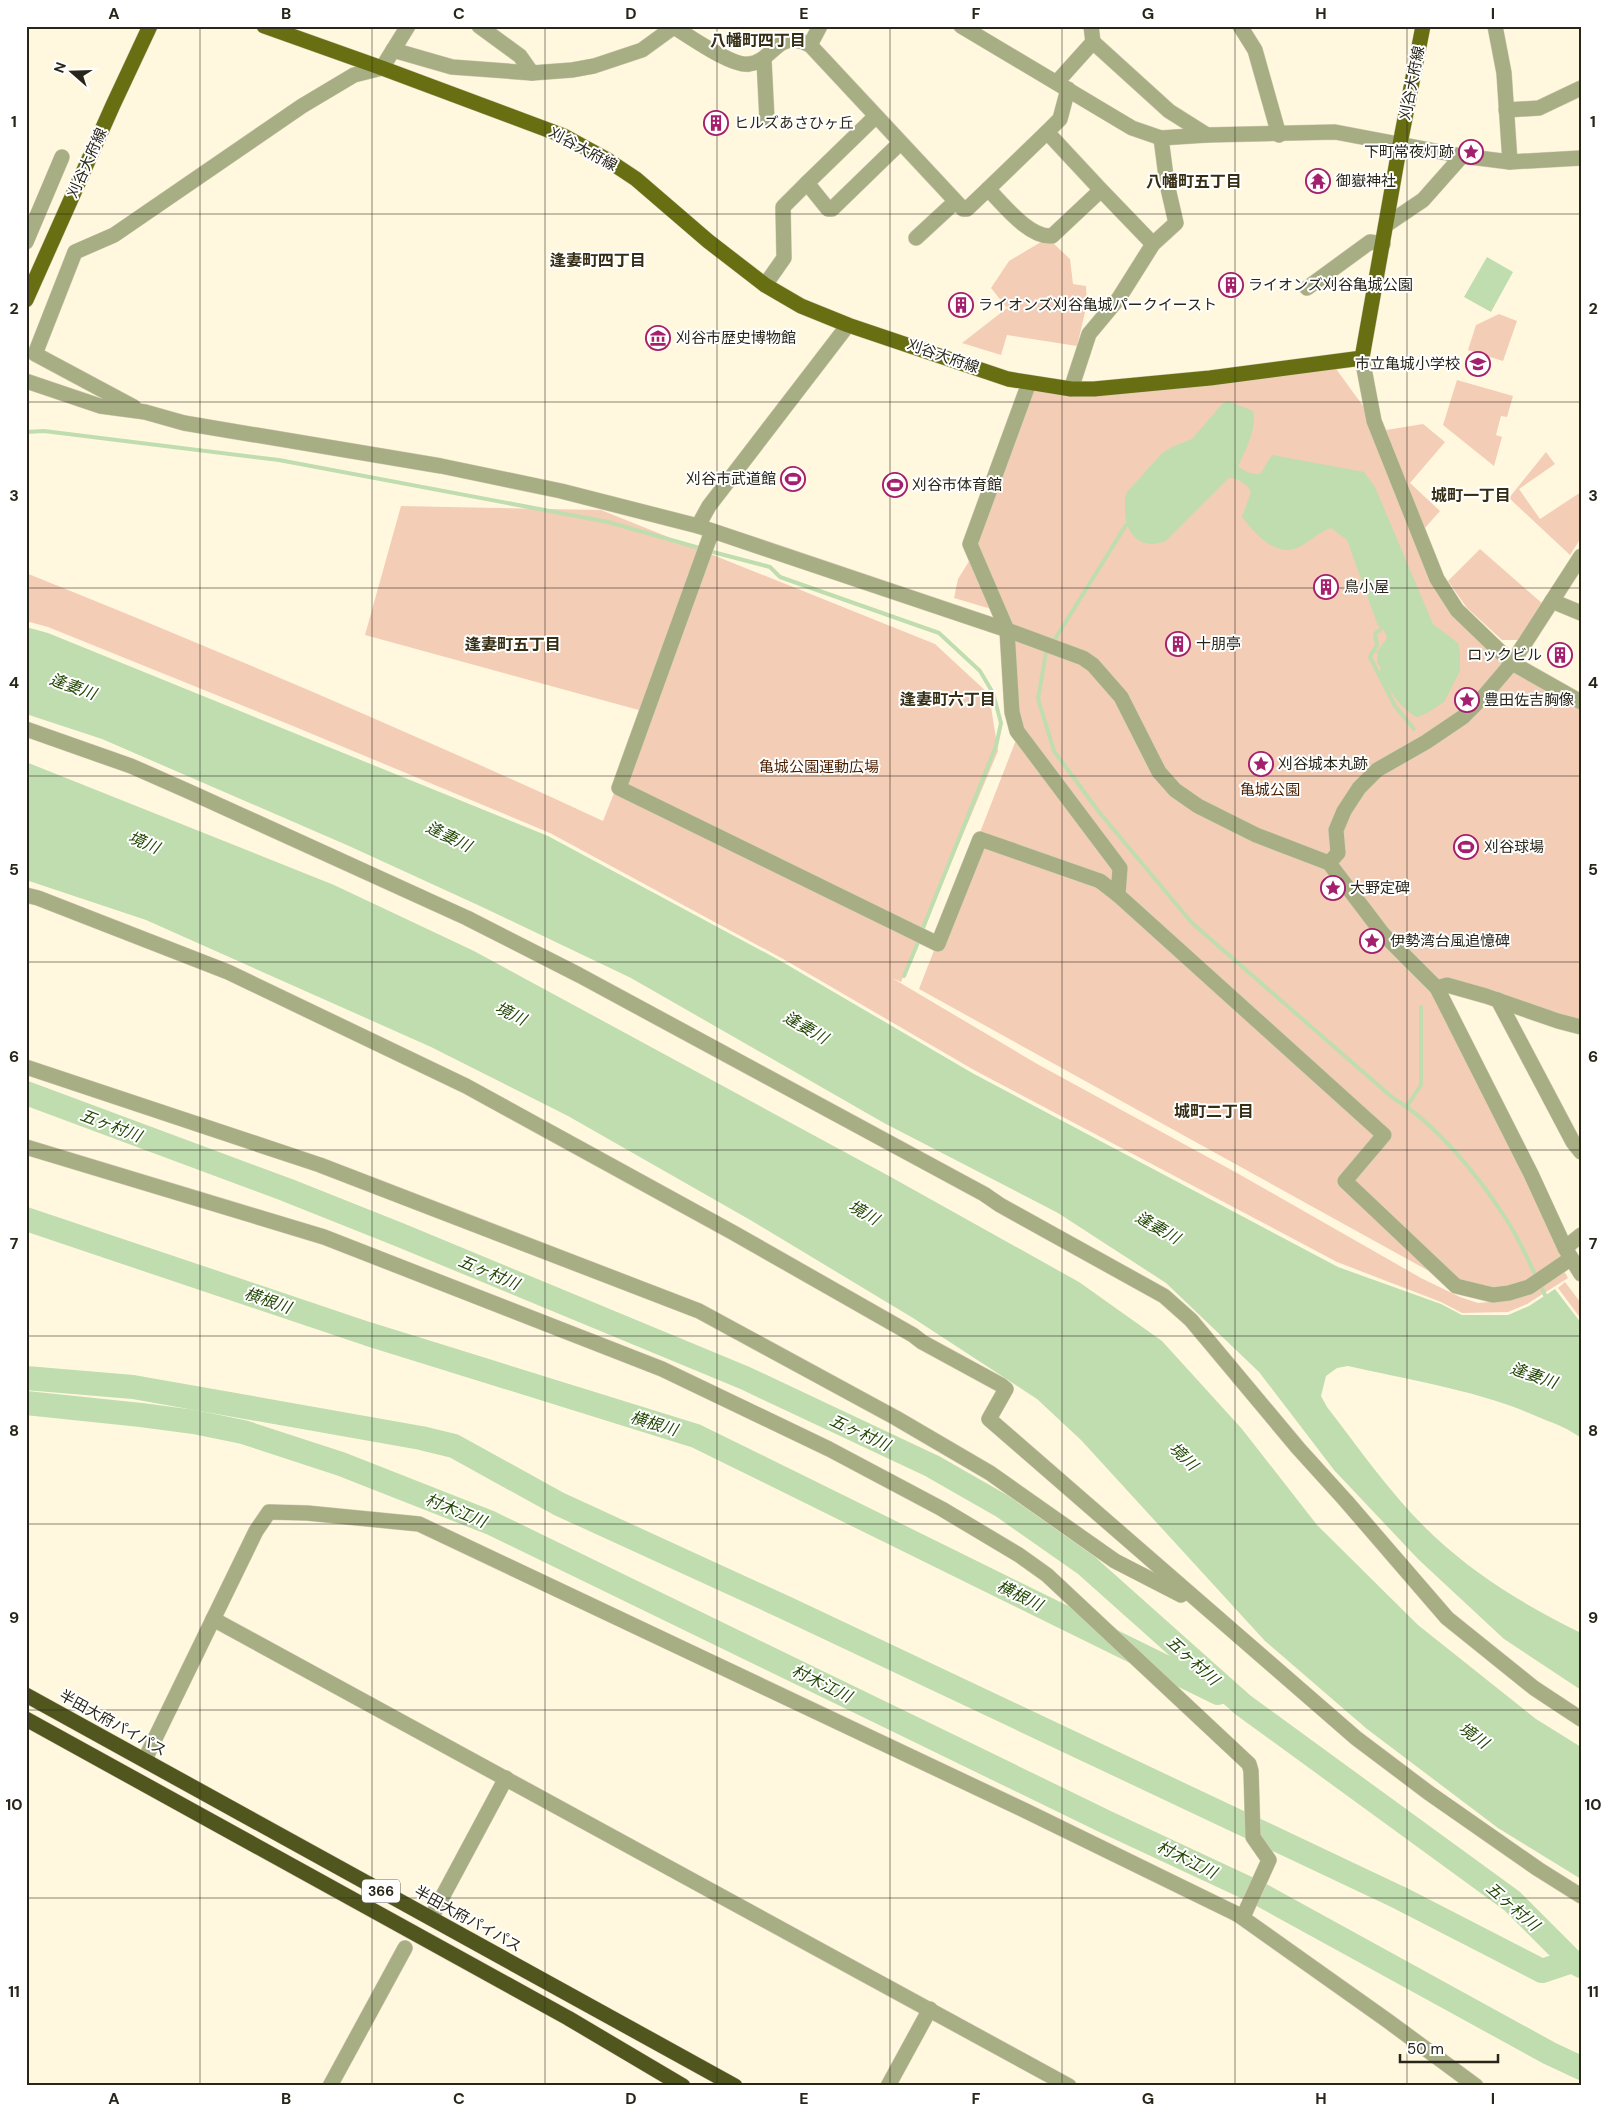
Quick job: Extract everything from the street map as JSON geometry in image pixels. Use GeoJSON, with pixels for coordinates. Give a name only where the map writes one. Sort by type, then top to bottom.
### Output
{"type":"FeatureCollection","features":[{"type":"Feature","properties":{"kind":"highway","name":"半田大府パイパス"},"geometry":{"type":"LineString","coordinates":[[26,1695],[735,2086]]}},
{"type":"Feature","properties":{"kind":"highway","name":"366"},"geometry":{"type":"LineString","coordinates":[[26,1719],[559,2014],[683,2086]]}},
{"type":"Feature","properties":{"kind":"main road","name":"刈谷大府線"},"geometry":{"type":"LineString","coordinates":[[26,300],[112,104],[150,26]]}},
{"type":"Feature","properties":{"kind":"main road","name":"刈谷大府線"},"geometry":{"type":"LineString","coordinates":[[264,26],[564,136],[606,159],[636,179],[708,241],[765,285],[801,306],[848,325],[1008,379],[1071,389],[1156,384],[1362,358],[1423,26]]}},
{"type":"Feature","properties":{"kind":"street"},"geometry":{"type":"LineString","coordinates":[[145,412],[35,354],[75,252],[114,235],[302,106],[354,75],[382,68],[408,26]]}},
{"type":"Feature","properties":{"kind":"street"},"geometry":{"type":"LineString","coordinates":[[479,26],[520,56],[532,73]]}},
{"type":"Feature","properties":{"kind":"street"},"geometry":{"type":"LineString","coordinates":[[810,45],[820,26]]}},
{"type":"Feature","properties":{"kind":"street"},"geometry":{"type":"LineString","coordinates":[[961,26],[1132,128],[1161,138],[1335,132],[1462,156],[1510,162],[1581,158]]}},
{"type":"Feature","properties":{"kind":"street"},"geometry":{"type":"LineString","coordinates":[[393,50],[452,67],[532,73],[572,70],[626,56],[642,50],[674,27],[721,56],[748,65],[764,60],[778,45],[794,40],[810,45],[955,202],[963,209],[967,209],[1060,119],[1062,85],[1093,42],[1092,26]]}},
{"type":"Feature","properties":{"kind":"street"},"geometry":{"type":"LineString","coordinates":[[1240,26],[1255,50],[1279,135]]}},
{"type":"Feature","properties":{"kind":"street"},"geometry":{"type":"LineString","coordinates":[[1495,26],[1504,73],[1510,162]]}},
{"type":"Feature","properties":{"kind":"street"},"geometry":{"type":"LineString","coordinates":[[1093,42],[1169,111],[1207,135]]}},
{"type":"Feature","properties":{"kind":"street"},"geometry":{"type":"LineString","coordinates":[[764,60],[767,120]]}},
{"type":"Feature","properties":{"kind":"street"},"geometry":{"type":"LineString","coordinates":[[1506,110],[1538,108],[1581,88]]}},
{"type":"Feature","properties":{"kind":"street"},"geometry":{"type":"LineString","coordinates":[[765,285],[784,258],[783,208],[876,116]]}},
{"type":"Feature","properties":{"kind":"street"},"geometry":{"type":"LineString","coordinates":[[1047,132],[1153,244]]}},
{"type":"Feature","properties":{"kind":"street"},"geometry":{"type":"LineString","coordinates":[[1071,389],[1089,334],[1119,298],[1153,244],[1176,223],[1167,184],[1161,138]]}},
{"type":"Feature","properties":{"kind":"street"},"geometry":{"type":"LineString","coordinates":[[806,184],[828,209],[832,208],[900,143]]}},
{"type":"Feature","properties":{"kind":"street"},"geometry":{"type":"LineString","coordinates":[[1386,225],[1423,200],[1462,156]]}},
{"type":"Feature","properties":{"kind":"street"},"geometry":{"type":"LineString","coordinates":[[26,242],[62,157]]}},
{"type":"Feature","properties":{"kind":"street"},"geometry":{"type":"LineString","coordinates":[[988,189],[1020,222],[1044,237],[1052,236],[1101,190]]}},
{"type":"Feature","properties":{"kind":"street"},"geometry":{"type":"LineString","coordinates":[[916,238],[955,202]]}},
{"type":"Feature","properties":{"kind":"street"},"geometry":{"type":"LineString","coordinates":[[1308,288],[1370,242],[1383,244]]}},
{"type":"Feature","properties":{"kind":"street"},"geometry":{"type":"LineString","coordinates":[[848,325],[709,506],[705,528],[619,788],[938,944],[980,839],[1100,881],[1118,895],[1384,1136],[1345,1181],[1456,1286],[1493,1295],[1509,1293],[1529,1287],[1568,1253],[1581,1235]]}},
{"type":"Feature","properties":{"kind":"street"},"geometry":{"type":"LineString","coordinates":[[1362,358],[1374,420],[1437,579],[1457,610],[1512,662],[1581,702]]}},
{"type":"Feature","properties":{"kind":"street"},"geometry":{"type":"LineString","coordinates":[[26,381],[100,406],[145,412],[184,423],[441,466],[561,491],[705,528],[1070,652],[1093,665],[1121,697],[1160,772],[1175,790],[1198,806],[1256,835],[1329,863],[1383,934],[1437,988],[1531,1174],[1568,1253],[1581,1274]]}},
{"type":"Feature","properties":{"kind":"street"},"geometry":{"type":"LineString","coordinates":[[1029,383],[970,544],[1007,630],[1012,712],[1017,731],[1120,868],[1118,895]]}},
{"type":"Feature","properties":{"kind":"street"},"geometry":{"type":"LineString","coordinates":[[1329,863],[1338,852],[1336,830],[1344,811],[1359,788],[1377,770],[1463,718],[1484,697],[1512,662],[1581,556]]}},
{"type":"Feature","properties":{"kind":"street"},"geometry":{"type":"LineString","coordinates":[[1552,601],[1581,613]]}},
{"type":"Feature","properties":{"kind":"street"},"geometry":{"type":"LineString","coordinates":[[26,729],[131,766],[467,918],[579,975],[984,1194],[1000,1206],[1164,1296],[1191,1320],[1298,1448],[1447,1618],[1534,1688],[1581,1719]]}},
{"type":"Feature","properties":{"kind":"street"},"geometry":{"type":"LineString","coordinates":[[26,895],[228,972],[466,1086],[732,1232],[913,1335],[922,1342],[1001,1385],[1006,1389],[990,1418],[1203,1606],[1356,1738],[1429,1793],[1581,1896]]}},
{"type":"Feature","properties":{"kind":"street"},"geometry":{"type":"LineString","coordinates":[[1437,988],[1448,985],[1498,1000],[1558,1022],[1581,1027]]}},
{"type":"Feature","properties":{"kind":"street"},"geometry":{"type":"LineString","coordinates":[[1498,1000],[1573,1142],[1581,1152]]}},
{"type":"Feature","properties":{"kind":"street"},"geometry":{"type":"LineString","coordinates":[[26,1067],[320,1165],[699,1310],[896,1418],[990,1474],[1115,1560],[1203,1606]]}},
{"type":"Feature","properties":{"kind":"street"},"geometry":{"type":"LineString","coordinates":[[26,1147],[324,1237],[662,1369],[829,1449],[942,1509],[1019,1555],[1047,1575],[1249,1764],[1252,1772],[1253,1837],[1269,1860],[1243,1917],[1026,1811],[419,1524],[307,1513],[268,1512],[256,1531],[147,1755],[148,1762]]}},
{"type":"Feature","properties":{"kind":"street"},"geometry":{"type":"LineString","coordinates":[[213,1618],[1069,2086]]}},
{"type":"Feature","properties":{"kind":"street"},"geometry":{"type":"LineString","coordinates":[[431,1918],[506,1778]]}},
{"type":"Feature","properties":{"kind":"street"},"geometry":{"type":"LineString","coordinates":[[1237,1914],[1476,2086]]}},
{"type":"Feature","properties":{"kind":"street"},"geometry":{"type":"LineString","coordinates":[[330,2086],[405,1948]]}},
{"type":"Feature","properties":{"kind":"street"},"geometry":{"type":"LineString","coordinates":[[888,2086],[930,2010]]}},
{"type":"Feature","properties":{"kind":"green space"},"geometry":{"type":"Polygon","coordinates":[[[1041,242],[1053,243],[1070,259],[1073,284],[1086,286],[1087,304],[1077,346],[1007,335],[1001,355],[962,343],[1007,308],[991,288],[1009,261],[1041,242]]]}},
{"type":"Feature","properties":{"kind":"green space"},"geometry":{"type":"Polygon","coordinates":[[[1499,314],[1517,321],[1503,361],[1468,350],[1476,325],[1499,314]]]}},
{"type":"Feature","properties":{"kind":"green space","name":"亀城公園"},"geometry":{"type":"Polygon","coordinates":[[[1331,362],[1374,421],[1437,579],[1512,663],[1581,702],[1581,1027],[1438,989],[1570,1259],[1519,1290],[1456,1286],[919,989],[1016,740],[998,611],[954,598],[958,579],[971,558],[970,544],[1029,383],[1071,389],[1331,362]]]}},
{"type":"Feature","properties":{"kind":"green space"},"geometry":{"type":"Polygon","coordinates":[[[1457,380],[1513,396],[1507,417],[1501,416],[1496,435],[1502,437],[1494,466],[1443,425],[1457,380]]]}},
{"type":"Feature","properties":{"kind":"green space"},"geometry":{"type":"Polygon","coordinates":[[[1423,424],[1445,442],[1410,483],[1440,511],[1424,529],[1386,430],[1423,424]]]}},
{"type":"Feature","properties":{"kind":"green space"},"geometry":{"type":"Polygon","coordinates":[[[1546,452],[1555,464],[1519,489],[1540,519],[1581,492],[1581,538],[1570,555],[1509,498],[1546,452]]]}},
{"type":"Feature","properties":{"kind":"green space","name":"亀城公園運動広場"},"geometry":{"type":"Polygon","coordinates":[[[401,506],[601,510],[935,644],[989,694],[998,751],[901,982],[892,978],[1039,1065],[1237,1173],[1421,1278],[1460,1297],[1478,1303],[1502,1301],[1563,1269],[1568,1278],[1527,1304],[1508,1312],[1462,1313],[1441,1302],[1337,1262],[974,1070],[785,960],[550,833],[293,726],[48,627],[26,621],[26,573],[316,693],[603,821],[646,712],[365,635],[401,506]]]}},
{"type":"Feature","properties":{"kind":"green space"},"geometry":{"type":"Polygon","coordinates":[[[1480,549],[1543,604],[1522,640],[1502,640],[1467,608],[1448,581],[1480,549]]]}},
{"type":"Feature","properties":{"kind":"green space"},"geometry":{"type":"Polygon","coordinates":[[[1565,1282],[1581,1303],[1581,1319],[1558,1288],[1565,1282]]]}},
{"type":"Feature","properties":{"kind":"water"},"geometry":{"type":"Polygon","coordinates":[[[1487,257],[1513,272],[1491,312],[1464,297],[1487,257]]]}},
{"type":"Feature","properties":{"kind":"water"},"geometry":{"type":"Polygon","coordinates":[[[1228,401],[1253,411],[1252,432],[1238,466],[1243,470],[1260,474],[1272,455],[1364,472],[1375,487],[1433,624],[1458,643],[1460,671],[1444,702],[1417,717],[1405,709],[1391,691],[1379,672],[1381,668],[1377,662],[1378,654],[1376,653],[1387,638],[1383,627],[1378,626],[1347,540],[1331,528],[1293,549],[1286,550],[1271,545],[1258,535],[1242,517],[1251,492],[1250,489],[1239,480],[1229,478],[1166,541],[1149,544],[1142,542],[1131,533],[1125,510],[1125,498],[1128,491],[1162,453],[1192,439],[1222,404],[1228,401]]]}},
{"type":"Feature","properties":{"kind":"water","name":"逢妻川"},"geometry":{"type":"Polygon","coordinates":[[[26,627],[48,633],[548,836],[779,960],[974,1074],[1338,1267],[1441,1304],[1462,1315],[1508,1315],[1529,1306],[1555,1289],[1581,1323],[1581,1438],[1558,1425],[1496,1401],[1348,1366],[1337,1368],[1326,1376],[1321,1396],[1327,1407],[1378,1474],[1420,1522],[1451,1552],[1504,1590],[1542,1613],[1581,1633],[1581,1690],[1504,1639],[1418,1559],[1334,1470],[1259,1372],[1166,1283],[1058,1213],[884,1123],[631,978],[349,846],[102,739],[26,714],[26,627]]]}},
{"type":"Feature","properties":{"kind":"water","name":"境川"},"geometry":{"type":"Polygon","coordinates":[[[26,762],[334,885],[474,951],[889,1176],[1079,1282],[1162,1341],[1242,1429],[1317,1525],[1418,1625],[1536,1719],[1581,1747],[1581,1879],[1498,1828],[1367,1729],[1265,1641],[1081,1440],[1037,1399],[913,1318],[752,1221],[568,1116],[431,1047],[146,920],[26,880],[26,762]]]}},
{"type":"Feature","properties":{"kind":"waterway"},"geometry":{"type":"LineString","coordinates":[[26,432],[44,431],[279,460],[608,522],[703,549]]}},
{"type":"Feature","properties":{"kind":"waterway"},"geometry":{"type":"LineString","coordinates":[[1052,644],[1126,525]]}},
{"type":"Feature","properties":{"kind":"waterway"},"geometry":{"type":"LineString","coordinates":[[709,551],[770,567],[780,577],[939,633],[980,671],[993,693],[1001,723],[996,746],[921,933]]}},
{"type":"Feature","properties":{"kind":"waterway"},"geometry":{"type":"LineString","coordinates":[[1383,627],[1375,634],[1377,645],[1370,657],[1395,706],[1414,729]]}},
{"type":"Feature","properties":{"kind":"waterway"},"geometry":{"type":"LineString","coordinates":[[1046,653],[1038,699],[1054,751],[1099,812],[1192,923],[1393,1098],[1426,1122],[1442,1137],[1497,1205],[1516,1235],[1536,1276]]}},
{"type":"Feature","properties":{"kind":"waterway"},"geometry":{"type":"LineString","coordinates":[[904,976],[919,940]]}},
{"type":"Feature","properties":{"kind":"waterway"},"geometry":{"type":"LineString","coordinates":[[1407,1106],[1421,1085],[1421,1007]]}},
{"type":"Feature","properties":{"kind":"waterway","name":"五ヶ村川"},"geometry":{"type":"LineString","coordinates":[[26,1093],[287,1190],[400,1235],[745,1378],[932,1466],[1002,1506],[1086,1565],[1243,1705],[1512,1901],[1572,1961],[1581,1966]]}},
{"type":"Feature","properties":{"kind":"waterway","name":"横根川"},"geometry":{"type":"LineString","coordinates":[[26,1219],[368,1334],[696,1436],[1218,1693]]}},
{"type":"Feature","properties":{"kind":"waterway"},"geometry":{"type":"LineString","coordinates":[[1539,1283],[1547,1299]]}},
{"type":"Feature","properties":{"kind":"waterway"},"geometry":{"type":"LineString","coordinates":[[26,1378],[133,1387],[421,1438],[454,1446],[559,1504],[786,1608],[1400,1898],[1542,1971],[1572,1961]]}},
{"type":"Feature","properties":{"kind":"waterway","name":"村木江川"},"geometry":{"type":"LineString","coordinates":[[26,1403],[194,1422],[243,1432],[341,1464],[491,1523],[1106,1822],[1256,1892],[1549,2053],[1581,2068]]}},
{"type":"Feature","properties":{"kind":"place","name":"ヒルズあさひヶ丘"},"geometry":{"type":"Point","coordinates":[716,123]}},
{"type":"Feature","properties":{"kind":"place","name":"下町常夜灯跡"},"geometry":{"type":"Point","coordinates":[1471,152]}},
{"type":"Feature","properties":{"kind":"place","name":"御嶽神社"},"geometry":{"type":"Point","coordinates":[1318,181]}},
{"type":"Feature","properties":{"kind":"place","name":"ライオンズ刈谷亀城公園"},"geometry":{"type":"Point","coordinates":[1231,285]}},
{"type":"Feature","properties":{"kind":"place","name":"ライオンズ刈谷亀城パークイースト"},"geometry":{"type":"Point","coordinates":[961,305]}},
{"type":"Feature","properties":{"kind":"place","name":"刈谷市歴史博物館"},"geometry":{"type":"Point","coordinates":[658,338]}},
{"type":"Feature","properties":{"kind":"place","name":"市立亀城小学校"},"geometry":{"type":"Point","coordinates":[1478,364]}},
{"type":"Feature","properties":{"kind":"place","name":"刈谷市武道館"},"geometry":{"type":"Point","coordinates":[793,479]}},
{"type":"Feature","properties":{"kind":"place","name":"刈谷市体育館"},"geometry":{"type":"Point","coordinates":[895,485]}},
{"type":"Feature","properties":{"kind":"place","name":"鳥小屋"},"geometry":{"type":"Point","coordinates":[1326,587]}},
{"type":"Feature","properties":{"kind":"place","name":"十朋亭"},"geometry":{"type":"Point","coordinates":[1178,644]}},
{"type":"Feature","properties":{"kind":"place","name":"ロックビル"},"geometry":{"type":"Point","coordinates":[1560,655]}},
{"type":"Feature","properties":{"kind":"place","name":"豊田佐吉胸像"},"geometry":{"type":"Point","coordinates":[1467,700]}},
{"type":"Feature","properties":{"kind":"place","name":"刈谷城本丸跡"},"geometry":{"type":"Point","coordinates":[1261,764]}},
{"type":"Feature","properties":{"kind":"place","name":"刈谷球場"},"geometry":{"type":"Point","coordinates":[1466,847]}},
{"type":"Feature","properties":{"kind":"place","name":"大野定碑"},"geometry":{"type":"Point","coordinates":[1333,888]}},
{"type":"Feature","properties":{"kind":"place","name":"伊勢湾台風追憶碑"},"geometry":{"type":"Point","coordinates":[1372,941]}},
{"type":"Feature","properties":{"kind":"district","name":"八幡町四丁目"},"geometry":{"type":"Point","coordinates":[758,40]}},
{"type":"Feature","properties":{"kind":"district","name":"八幡町五丁目"},"geometry":{"type":"Point","coordinates":[1194,181]}},
{"type":"Feature","properties":{"kind":"district","name":"逢妻町四丁目"},"geometry":{"type":"Point","coordinates":[598,260]}},
{"type":"Feature","properties":{"kind":"district","name":"城町一丁目"},"geometry":{"type":"Point","coordinates":[1471,495]}},
{"type":"Feature","properties":{"kind":"district","name":"逢妻町五丁目"},"geometry":{"type":"Point","coordinates":[513,644]}},
{"type":"Feature","properties":{"kind":"district","name":"逢妻町六丁目"},"geometry":{"type":"Point","coordinates":[948,699]}},
{"type":"Feature","properties":{"kind":"district","name":"城町二丁目"},"geometry":{"type":"Point","coordinates":[1214,1111]}}]}
